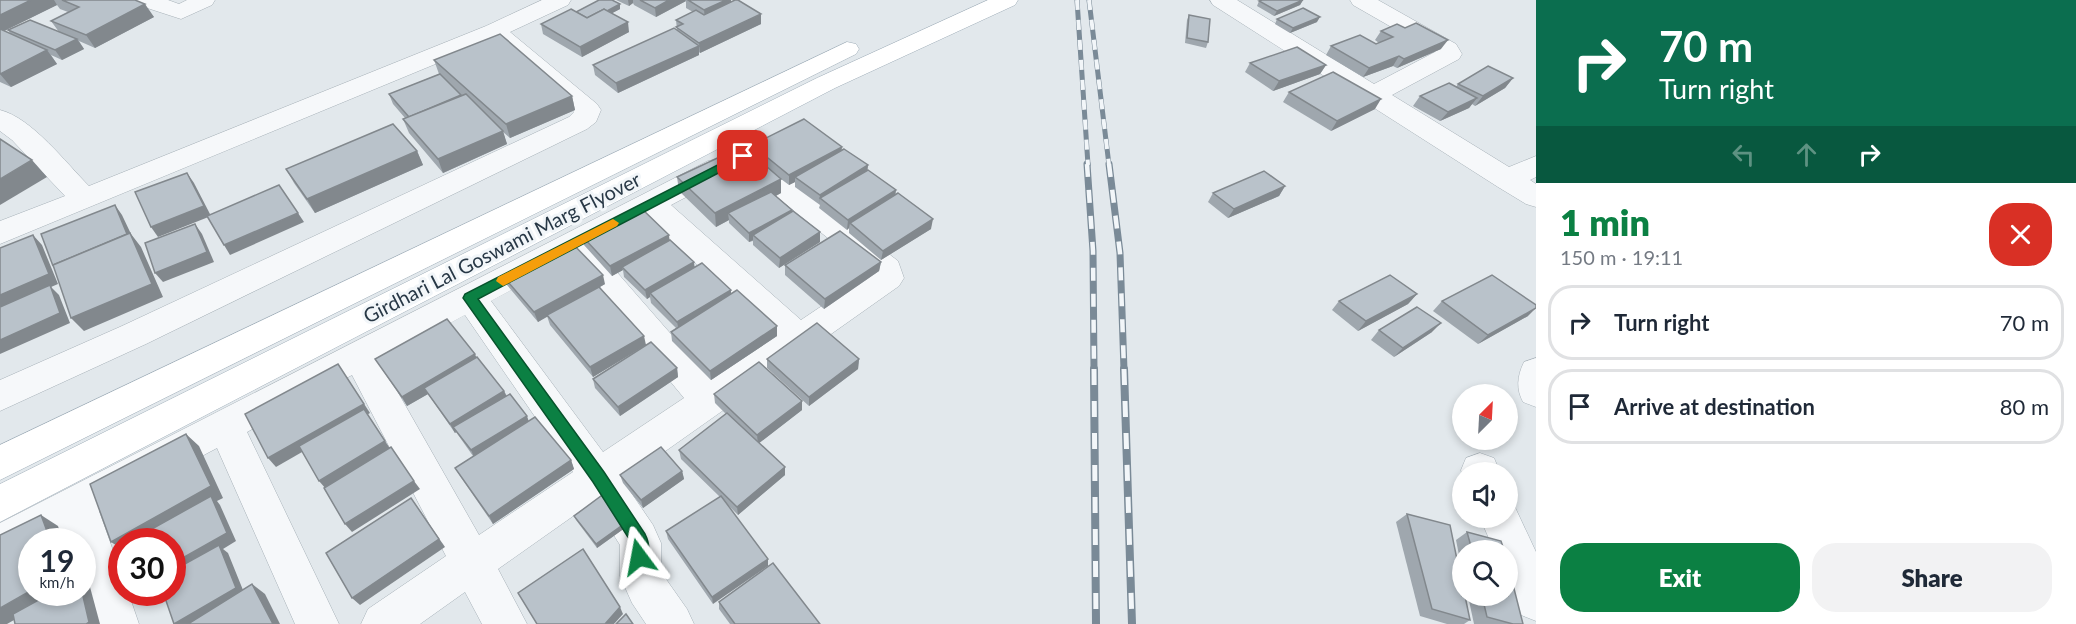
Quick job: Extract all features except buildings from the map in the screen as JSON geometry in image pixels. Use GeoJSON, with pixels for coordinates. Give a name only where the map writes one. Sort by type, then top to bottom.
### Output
{"type":"FeatureCollection","features":[{"type":"Feature","properties":{"kind":"main road","name":"Girdhari Lal Goswami Marg Flyover"},"geometry":{"type":"LineString","coordinates":[[0,504],[959,0]]}},
{"type":"Feature","properties":{"kind":"main road","name":"Girdhari Lal Goswami Marg Flyover"},"geometry":{"type":"LineString","coordinates":[[0,463],[812,77],[1007,0]]}},
{"type":"Feature","properties":{"kind":"street"},"geometry":{"type":"LineString","coordinates":[[146,0],[181,12],[204,0]]}},
{"type":"Feature","properties":{"kind":"street"},"geometry":{"type":"LineString","coordinates":[[0,233],[494,31],[560,0]]}},
{"type":"Feature","properties":{"kind":"street"},"geometry":{"type":"LineString","coordinates":[[1221,0],[1536,197]]}},
{"type":"Feature","properties":{"kind":"street"},"geometry":{"type":"LineString","coordinates":[[1361,0],[1450,51],[1450,54],[1373,95]]}},
{"type":"Feature","properties":{"kind":"street"},"geometry":{"type":"LineString","coordinates":[[0,396],[135,335],[567,129],[586,116],[588,110],[494,31]]}},
{"type":"Feature","properties":{"kind":"street"},"geometry":{"type":"LineString","coordinates":[[0,118],[22,134],[85,199]]}},
{"type":"Feature","properties":{"kind":"street"},"geometry":{"type":"LineString","coordinates":[[0,544],[805,124]]}},
{"type":"Feature","properties":{"kind":"street"},"geometry":{"type":"LineString","coordinates":[[383,624],[884,282],[889,273],[887,268],[743,156]]}},
{"type":"Feature","properties":{"kind":"street"},"geometry":{"type":"LineString","coordinates":[[1508,180],[1536,165]]}},
{"type":"Feature","properties":{"kind":"street"},"geometry":{"type":"LineString","coordinates":[[651,204],[799,339]]}},
{"type":"Feature","properties":{"kind":"street"},"geometry":{"type":"LineString","coordinates":[[573,244],[708,402]]}},
{"type":"Feature","properties":{"kind":"street"},"geometry":{"type":"LineString","coordinates":[[470,298],[599,477],[642,544],[639,557],[641,576],[672,624]]}},
{"type":"Feature","properties":{"kind":"street"},"geometry":{"type":"LineString","coordinates":[[359,355],[505,624]]}},
{"type":"Feature","properties":{"kind":"street"},"geometry":{"type":"LineString","coordinates":[[1536,372],[1536,392]]}},
{"type":"Feature","properties":{"kind":"street"},"geometry":{"type":"LineString","coordinates":[[225,425],[317,624]]}},
{"type":"Feature","properties":{"kind":"street"},"geometry":{"type":"LineString","coordinates":[[76,503],[117,624]]}},
{"type":"Feature","properties":{"kind":"street"},"geometry":{"type":"LineString","coordinates":[[1504,528],[1536,600]]}},
{"type":"Feature","properties":{"kind":"railway"},"geometry":{"type":"LineString","coordinates":[[1077,0],[1088,165]]}},
{"type":"Feature","properties":{"kind":"railway"},"geometry":{"type":"LineString","coordinates":[[1089,0],[1109,165]]}},
{"type":"Feature","properties":{"kind":"railway"},"geometry":{"type":"LineString","coordinates":[[1087,164],[1093,251],[1094,370]]}},
{"type":"Feature","properties":{"kind":"railway"},"geometry":{"type":"LineString","coordinates":[[1109,164],[1120,253],[1124,370]]}},
{"type":"Feature","properties":{"kind":"railway"},"geometry":{"type":"LineString","coordinates":[[1094,369],[1096,624]]}},
{"type":"Feature","properties":{"kind":"railway"},"geometry":{"type":"LineString","coordinates":[[1124,369],[1132,624]]}},
{"type":"Feature","properties":{"kind":"slow traffic"},"geometry":{"type":"LineString","coordinates":[[503,281],[613,223]]}},
{"type":"Feature","properties":{"kind":"route"},"geometry":{"type":"LineString","coordinates":[[639,557],[642,544],[599,477],[470,298],[743,156]]}}]}
